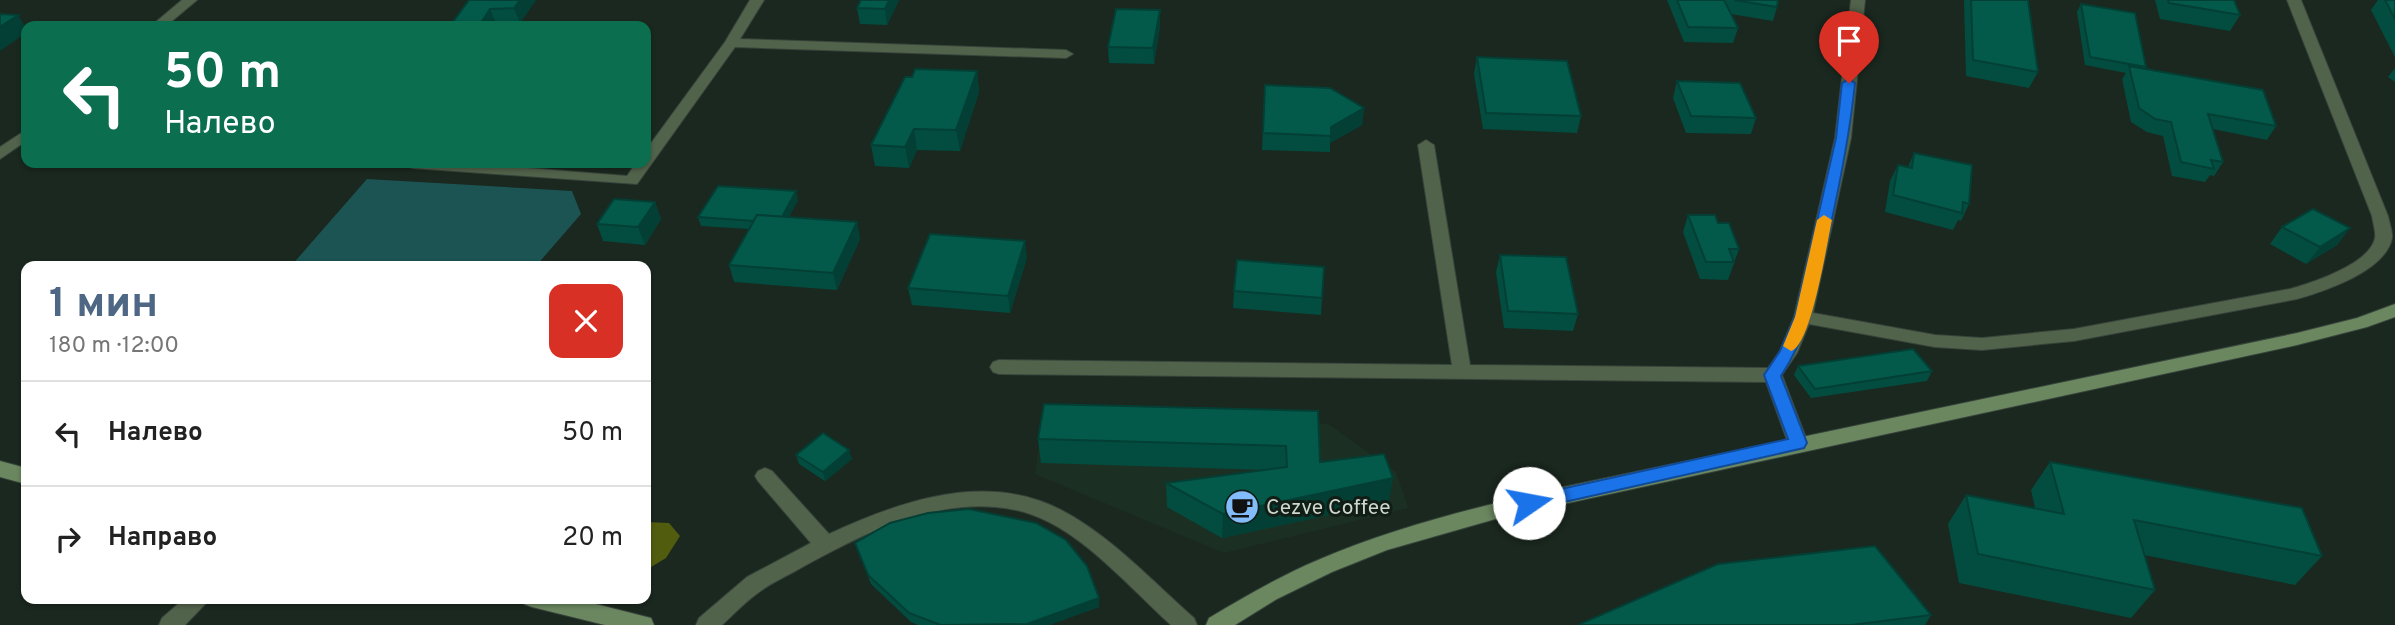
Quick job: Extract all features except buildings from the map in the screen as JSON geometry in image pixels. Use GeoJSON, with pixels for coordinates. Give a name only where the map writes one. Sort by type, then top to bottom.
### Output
{"type":"FeatureCollection","features":[{"type":"Feature","properties":{"kind":"street"},"geometry":{"type":"LineString","coordinates":[[1217,625],[1276,587],[1361,550],[1475,515],[1798,443],[2297,339],[2361,323],[2395,310]]}},
{"type":"Feature","properties":{"kind":"street"},"geometry":{"type":"LineString","coordinates":[[0,469],[21,475]]}},
{"type":"Feature","properties":{"kind":"street"},"geometry":{"type":"LineString","coordinates":[[557,604],[643,625]]}},
{"type":"Feature","properties":{"kind":"lane"},"geometry":{"type":"LineString","coordinates":[[164,21],[190,0]]}},
{"type":"Feature","properties":{"kind":"lane"},"geometry":{"type":"LineString","coordinates":[[651,153],[731,43],[757,0]]}},
{"type":"Feature","properties":{"kind":"lane"},"geometry":{"type":"LineString","coordinates":[[1773,375],[1788,353],[1803,317],[1843,138],[1857,0]]}},
{"type":"Feature","properties":{"kind":"lane"},"geometry":{"type":"LineString","coordinates":[[1803,317],[1935,341],[1982,344],[2074,335],[2291,295],[2322,286],[2350,272],[2377,253],[2384,237],[2380,216],[2294,0]]}},
{"type":"Feature","properties":{"kind":"lane"},"geometry":{"type":"LineString","coordinates":[[731,43],[1066,54]]}},
{"type":"Feature","properties":{"kind":"lane"},"geometry":{"type":"LineString","coordinates":[[0,154],[21,138]]}},
{"type":"Feature","properties":{"kind":"lane"},"geometry":{"type":"LineString","coordinates":[[1426,145],[1462,372]]}},
{"type":"Feature","properties":{"kind":"lane"},"geometry":{"type":"LineString","coordinates":[[473,168],[631,181],[640,168]]}},
{"type":"Feature","properties":{"kind":"lane"},"geometry":{"type":"LineString","coordinates":[[999,367],[1773,375]]}},
{"type":"Feature","properties":{"kind":"lane"},"geometry":{"type":"LineString","coordinates":[[1773,375],[1798,443]]}},
{"type":"Feature","properties":{"kind":"lane"},"geometry":{"type":"LineString","coordinates":[[765,476],[826,545]]}},
{"type":"Feature","properties":{"kind":"lane"},"geometry":{"type":"LineString","coordinates":[[707,625],[755,583],[826,545],[901,513],[946,502],[993,501],[1035,508],[1076,531],[1186,625]]}},
{"type":"Feature","properties":{"kind":"lane"},"geometry":{"type":"LineString","coordinates":[[170,625],[193,604]]}},
{"type":"Feature","properties":{"kind":"shaded area"},"geometry":{"type":"Polygon","coordinates":[[[1043,417],[1328,424],[1396,472],[1408,508],[1224,553],[1035,474],[1043,417]]]}},
{"type":"Feature","properties":{"kind":"green space"},"geometry":{"type":"Polygon","coordinates":[[[651,522],[669,523],[680,536],[666,558],[651,567],[651,522]]]}},
{"type":"Feature","properties":{"kind":"water"},"geometry":{"type":"Polygon","coordinates":[[[367,179],[572,191],[581,214],[540,261],[295,261],[367,179]]]}},
{"type":"Feature","properties":{"kind":"slow traffic"},"geometry":{"type":"LineString","coordinates":[[1791,346],[1803,317],[1824,220]]}},
{"type":"Feature","properties":{"kind":"place","name":"Cezve Coffee"},"geometry":{"type":"Point","coordinates":[1242,507]}},
{"type":"Feature","properties":{"kind":"route"},"geometry":{"type":"LineString","coordinates":[[1529,503],[1798,443],[1773,375],[1788,353],[1803,317],[1843,138],[1849,83]]}}]}
